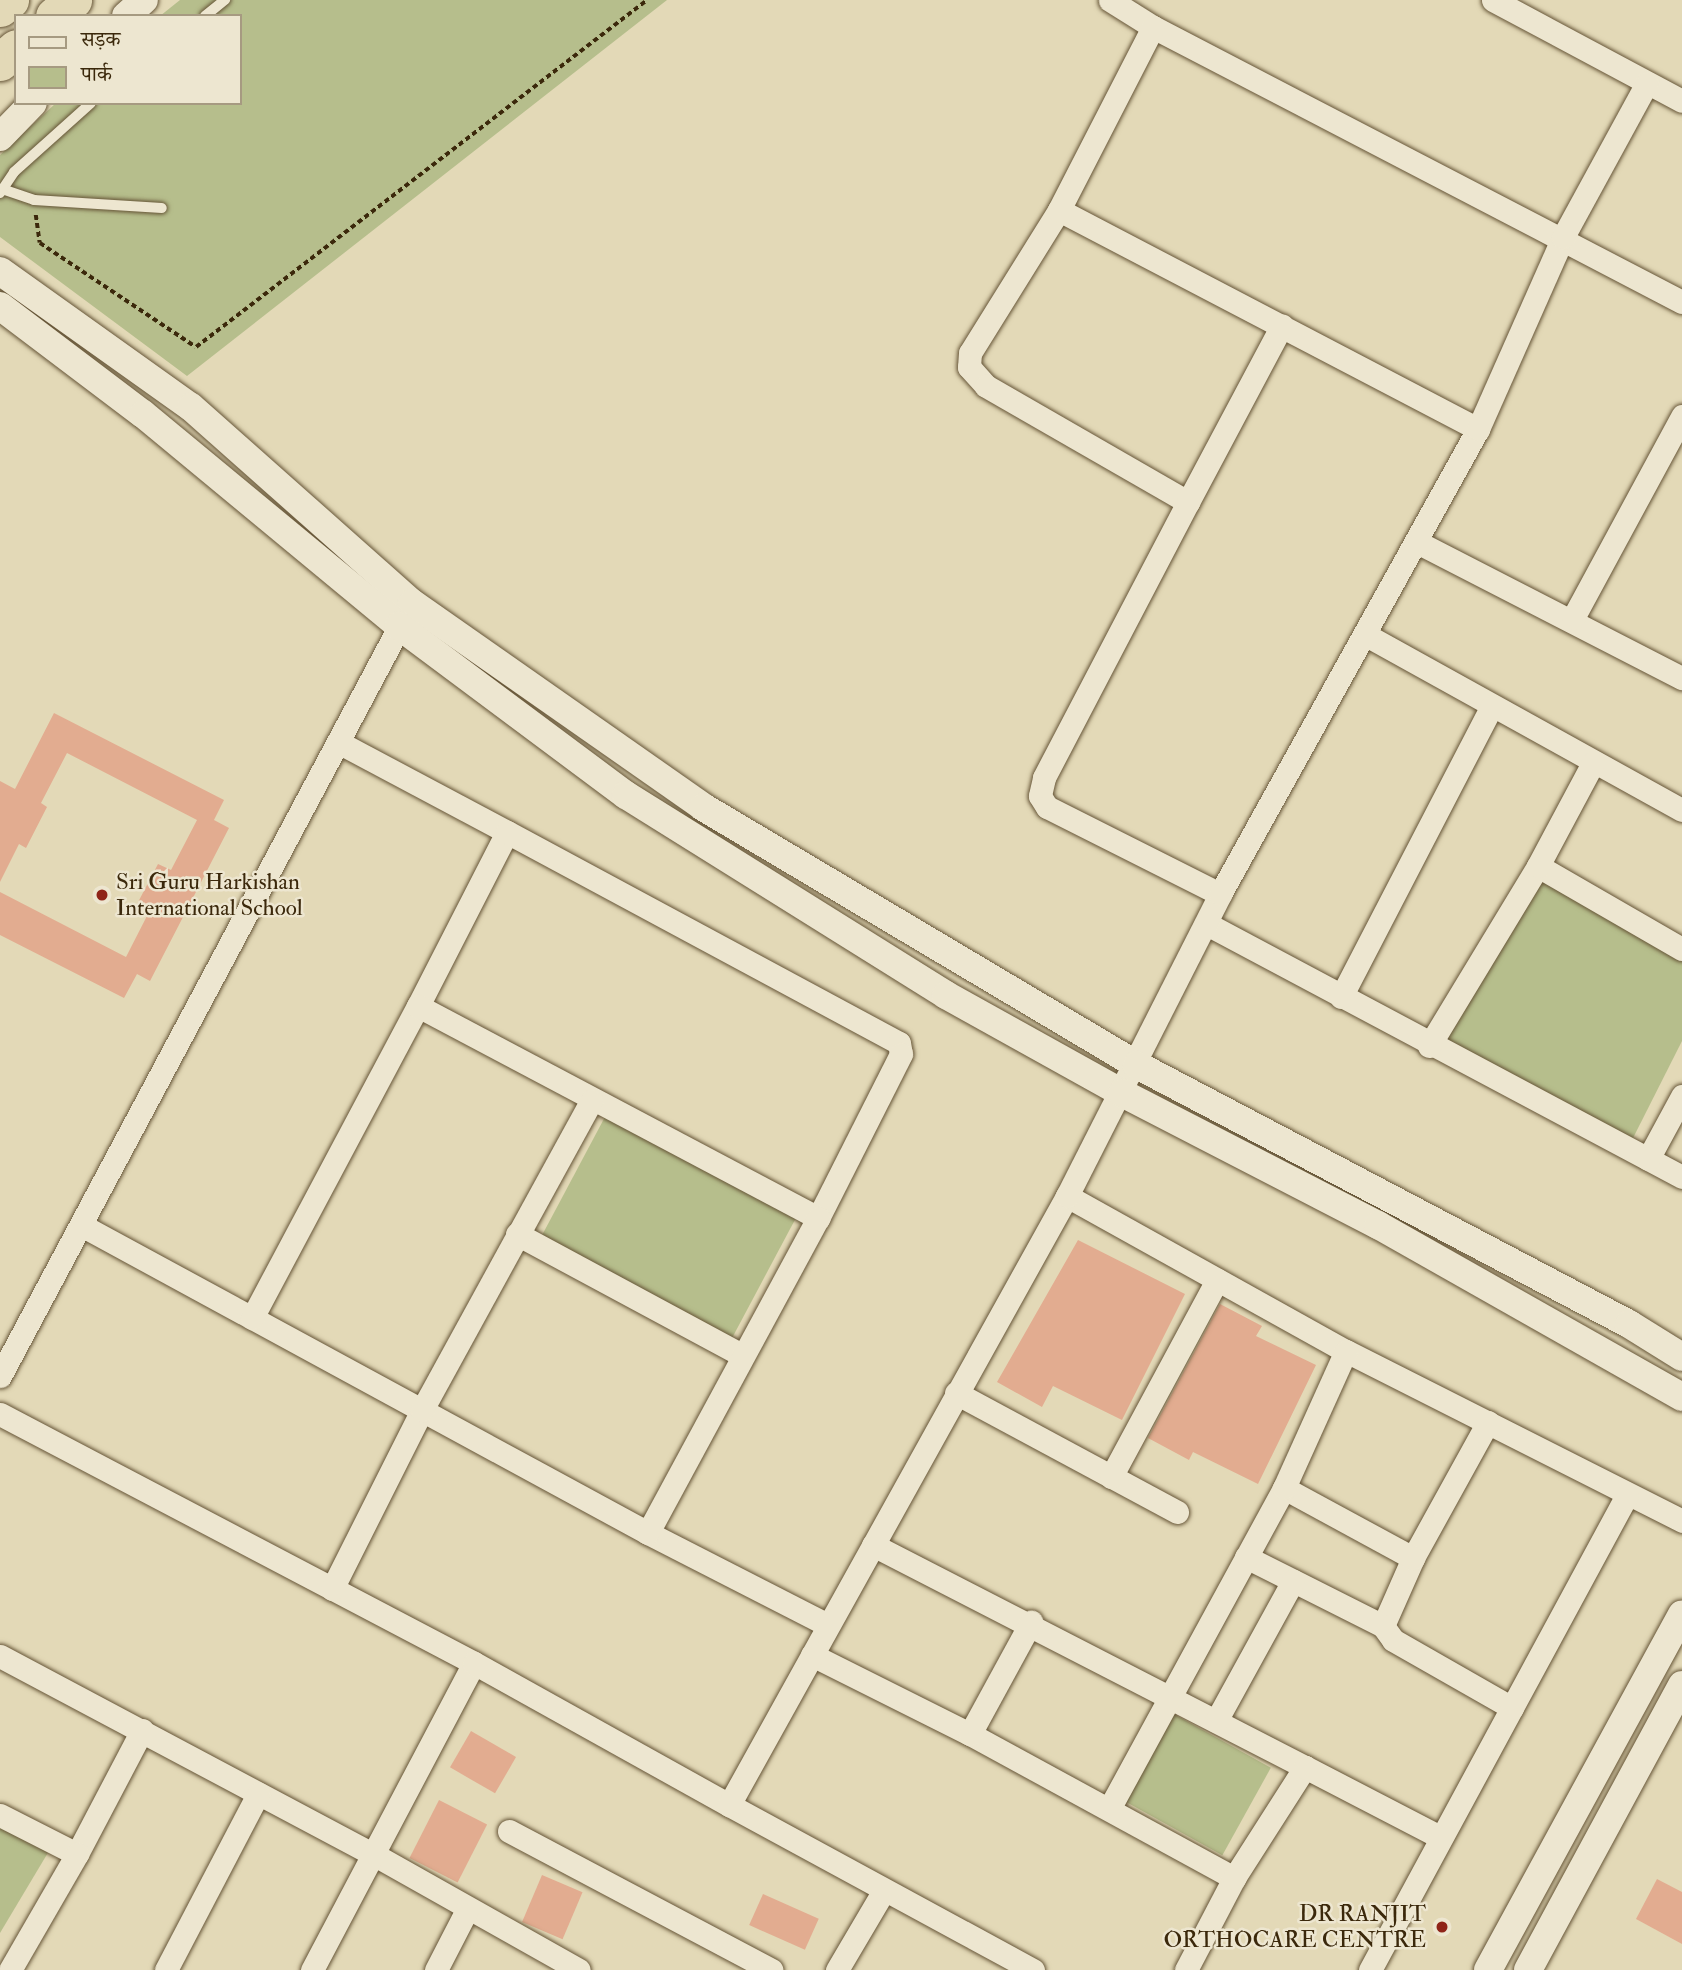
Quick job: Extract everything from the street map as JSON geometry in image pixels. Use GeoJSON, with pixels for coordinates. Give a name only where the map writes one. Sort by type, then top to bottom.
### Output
{"type":"FeatureCollection","features":[{"type":"Feature","properties":{"kind":"highway"},"geometry":{"type":"LineString","coordinates":[[0,8],[10,0]]}},
{"type":"Feature","properties":{"kind":"highway"},"geometry":{"type":"LineString","coordinates":[[56,14],[73,0]]}},
{"type":"Feature","properties":{"kind":"highway"},"geometry":{"type":"LineString","coordinates":[[0,62],[14,50]]}},
{"type":"Feature","properties":{"kind":"street"},"geometry":{"type":"LineString","coordinates":[[128,14],[144,0]]}},
{"type":"Feature","properties":{"kind":"street"},"geometry":{"type":"LineString","coordinates":[[1110,0],[1153,27],[1563,237],[1682,302]]}},
{"type":"Feature","properties":{"kind":"street"},"geometry":{"type":"LineString","coordinates":[[1499,2],[1682,101]]}},
{"type":"Feature","properties":{"kind":"street"},"geometry":{"type":"LineString","coordinates":[[1153,27],[1059,210],[975,345],[970,368],[986,386],[1188,502]]}},
{"type":"Feature","properties":{"kind":"street"},"geometry":{"type":"LineString","coordinates":[[729,1805],[1067,1196],[1137,1065],[1220,894],[1478,429],[1563,237],[1647,83]]}},
{"type":"Feature","properties":{"kind":"street"},"geometry":{"type":"LineString","coordinates":[[0,136],[31,105]]}},
{"type":"Feature","properties":{"kind":"street"},"geometry":{"type":"LineString","coordinates":[[1059,210],[1478,429]]}},
{"type":"Feature","properties":{"kind":"street"},"geometry":{"type":"LineString","coordinates":[[0,271],[191,407],[406,615],[703,807],[1137,1065],[1629,1324],[1682,1357]]}},
{"type":"Feature","properties":{"kind":"street"},"geometry":{"type":"LineString","coordinates":[[0,306],[406,615],[626,795],[946,995],[1122,1093],[1378,1224],[1682,1398]]}},
{"type":"Feature","properties":{"kind":"street"},"geometry":{"type":"LineString","coordinates":[[1220,894],[1047,807],[1040,796],[1044,778],[1282,325]]}},
{"type":"Feature","properties":{"kind":"street"},"geometry":{"type":"LineString","coordinates":[[1573,618],[1682,416]]}},
{"type":"Feature","properties":{"kind":"street"},"geometry":{"type":"LineString","coordinates":[[1417,541],[1573,618],[1682,678]]}},
{"type":"Feature","properties":{"kind":"street"},"geometry":{"type":"LineString","coordinates":[[0,1376],[406,615]]}},
{"type":"Feature","properties":{"kind":"street"},"geometry":{"type":"LineString","coordinates":[[1366,635],[1682,810]]}},
{"type":"Feature","properties":{"kind":"street"},"geometry":{"type":"LineString","coordinates":[[1341,997],[1492,706]]}},
{"type":"Feature","properties":{"kind":"street"},"geometry":{"type":"LineString","coordinates":[[338,742],[899,1043],[901,1054],[818,1218],[648,1533]]}},
{"type":"Feature","properties":{"kind":"street"},"geometry":{"type":"LineString","coordinates":[[1429,1046],[1538,866],[1593,763]]}},
{"type":"Feature","properties":{"kind":"street"},"geometry":{"type":"LineString","coordinates":[[252,1318],[507,832]]}},
{"type":"Feature","properties":{"kind":"street"},"geometry":{"type":"LineString","coordinates":[[1538,866],[1682,949]]}},
{"type":"Feature","properties":{"kind":"street"},"geometry":{"type":"LineString","coordinates":[[1207,924],[1429,1046],[1682,1177]]}},
{"type":"Feature","properties":{"kind":"street"},"geometry":{"type":"LineString","coordinates":[[418,1006],[591,1101],[818,1218]]}},
{"type":"Feature","properties":{"kind":"street"},"geometry":{"type":"LineString","coordinates":[[1648,1159],[1682,1096]]}},
{"type":"Feature","properties":{"kind":"street"},"geometry":{"type":"LineString","coordinates":[[332,1589],[422,1410],[591,1101]]}},
{"type":"Feature","properties":{"kind":"street"},"geometry":{"type":"LineString","coordinates":[[1067,1196],[1346,1351],[1682,1521]]}},
{"type":"Feature","properties":{"kind":"street"},"geometry":{"type":"LineString","coordinates":[[80,1225],[648,1533],[828,1625]]}},
{"type":"Feature","properties":{"kind":"street"},"geometry":{"type":"LineString","coordinates":[[517,1234],[742,1355]]}},
{"type":"Feature","properties":{"kind":"street"},"geometry":{"type":"LineString","coordinates":[[1111,1476],[1217,1280]]}},
{"type":"Feature","properties":{"kind":"street"},"geometry":{"type":"LineString","coordinates":[[1109,1809],[1284,1488],[1346,1351]]}},
{"type":"Feature","properties":{"kind":"street"},"geometry":{"type":"LineString","coordinates":[[956,1392],[1177,1512]]}},
{"type":"Feature","properties":{"kind":"street"},"geometry":{"type":"LineString","coordinates":[[0,1414],[474,1664],[883,1892],[1033,1970]]}},
{"type":"Feature","properties":{"kind":"street"},"geometry":{"type":"LineString","coordinates":[[1383,1626],[1413,1558],[1488,1422]]}},
{"type":"Feature","properties":{"kind":"street"},"geometry":{"type":"LineString","coordinates":[[1284,1488],[1413,1558]]}},
{"type":"Feature","properties":{"kind":"street"},"geometry":{"type":"LineString","coordinates":[[1370,1970],[1627,1495]]}},
{"type":"Feature","properties":{"kind":"street"},"geometry":{"type":"LineString","coordinates":[[873,1545],[1031,1622],[1440,1837]]}},
{"type":"Feature","properties":{"kind":"street"},"geometry":{"type":"LineString","coordinates":[[1246,1558],[1383,1626],[1393,1640],[1512,1708]]}},
{"type":"Feature","properties":{"kind":"street"},"geometry":{"type":"LineString","coordinates":[[1216,1721],[1293,1581]]}},
{"type":"Feature","properties":{"kind":"street"},"geometry":{"type":"LineString","coordinates":[[1488,1970],[1682,1614]]}},
{"type":"Feature","properties":{"kind":"street"},"geometry":{"type":"LineString","coordinates":[[970,1734],[1031,1622]]}},
{"type":"Feature","properties":{"kind":"street"},"geometry":{"type":"LineString","coordinates":[[812,1655],[970,1734],[1234,1878]]}},
{"type":"Feature","properties":{"kind":"street"},"geometry":{"type":"LineString","coordinates":[[0,1656],[373,1854],[467,1910],[579,1970]]}},
{"type":"Feature","properties":{"kind":"street"},"geometry":{"type":"LineString","coordinates":[[312,1970],[474,1664]]}},
{"type":"Feature","properties":{"kind":"street"},"geometry":{"type":"LineString","coordinates":[[1528,1970],[1682,1685]]}},
{"type":"Feature","properties":{"kind":"street"},"geometry":{"type":"LineString","coordinates":[[10,1970],[77,1854],[142,1730]]}},
{"type":"Feature","properties":{"kind":"street"},"geometry":{"type":"LineString","coordinates":[[1186,1970],[1234,1878],[1305,1767]]}},
{"type":"Feature","properties":{"kind":"street"},"geometry":{"type":"LineString","coordinates":[[166,1970],[258,1794]]}},
{"type":"Feature","properties":{"kind":"street"},"geometry":{"type":"LineString","coordinates":[[0,1815],[77,1854]]}},
{"type":"Feature","properties":{"kind":"street"},"geometry":{"type":"LineString","coordinates":[[509,1832],[772,1970]]}},
{"type":"Feature","properties":{"kind":"street"},"geometry":{"type":"LineString","coordinates":[[837,1970],[883,1892]]}},
{"type":"Feature","properties":{"kind":"street"},"geometry":{"type":"LineString","coordinates":[[436,1970],[467,1910]]}},
{"type":"Feature","properties":{"kind":"lane"},"geometry":{"type":"LineString","coordinates":[[208,14],[225,0]]}},
{"type":"Feature","properties":{"kind":"lane"},"geometry":{"type":"LineString","coordinates":[[89,105],[14,172],[2,191],[34,200],[162,208]]}},
{"type":"Feature","properties":{"kind":"path"},"geometry":{"type":"LineString","coordinates":[[34,200],[40,243],[196,347],[647,0]]}},
{"type":"Feature","properties":{"kind":"green space"},"geometry":{"type":"Polygon","coordinates":[[[180,0],[667,0],[187,376],[0,237],[0,155],[54,105],[242,105],[242,14],[162,14],[180,0]]]}},
{"type":"Feature","properties":{"kind":"green space"},"geometry":{"type":"Polygon","coordinates":[[[1544,877],[1682,959],[1682,1041],[1631,1142],[1444,1043],[1544,877]]]}},
{"type":"Feature","properties":{"kind":"green space"},"geometry":{"type":"Polygon","coordinates":[[[606,1115],[797,1216],[731,1340],[540,1239],[606,1115]]]}},
{"type":"Feature","properties":{"kind":"green space"},"geometry":{"type":"Polygon","coordinates":[[[1172,1713],[1271,1768],[1222,1855],[1124,1800],[1172,1713]]]}},
{"type":"Feature","properties":{"kind":"green space"},"geometry":{"type":"Polygon","coordinates":[[[0,1827],[49,1851],[0,1933],[0,1827]]]}},
{"type":"Feature","properties":{"kind":"building"},"geometry":{"type":"Polygon","coordinates":[[[54,713],[224,800],[214,820],[229,828],[150,981],[137,974],[124,998],[0,935],[0,892],[126,957],[149,912],[136,906],[158,864],[171,870],[197,820],[67,753],[41,803],[47,807],[26,848],[19,844],[0,882],[0,781],[15,789],[54,713]]]}},
{"type":"Feature","properties":{"kind":"building"},"geometry":{"type":"Polygon","coordinates":[[[1078,1240],[1185,1294],[1122,1420],[1053,1386],[1042,1407],[997,1382],[1078,1240]]]}},
{"type":"Feature","properties":{"kind":"building"},"geometry":{"type":"Polygon","coordinates":[[[1220,1304],[1262,1326],[1256,1336],[1316,1365],[1258,1484],[1193,1452],[1189,1460],[1148,1438],[1220,1304]]]}},
{"type":"Feature","properties":{"kind":"building"},"geometry":{"type":"Polygon","coordinates":[[[471,1731],[516,1757],[495,1793],[450,1767],[471,1731]]]}},
{"type":"Feature","properties":{"kind":"building"},"geometry":{"type":"Polygon","coordinates":[[[439,1800],[487,1825],[458,1882],[409,1858],[439,1800]]]}},
{"type":"Feature","properties":{"kind":"building"},"geometry":{"type":"Polygon","coordinates":[[[542,1875],[583,1892],[563,1939],[522,1922],[542,1875]]]}},
{"type":"Feature","properties":{"kind":"building"},"geometry":{"type":"Polygon","coordinates":[[[1657,1879],[1682,1892],[1682,1944],[1636,1919],[1657,1879]]]}},
{"type":"Feature","properties":{"kind":"building"},"geometry":{"type":"Polygon","coordinates":[[[763,1894],[819,1919],[805,1950],[749,1925],[763,1894]]]}},
{"type":"Feature","properties":{"kind":"place","name":"Sri Guru Harkishan International School"},"geometry":{"type":"Point","coordinates":[102,895]}},
{"type":"Feature","properties":{"kind":"place","name":"DR RANJIT ORTHOCARE CENTRE"},"geometry":{"type":"Point","coordinates":[1442,1927]}}]}
